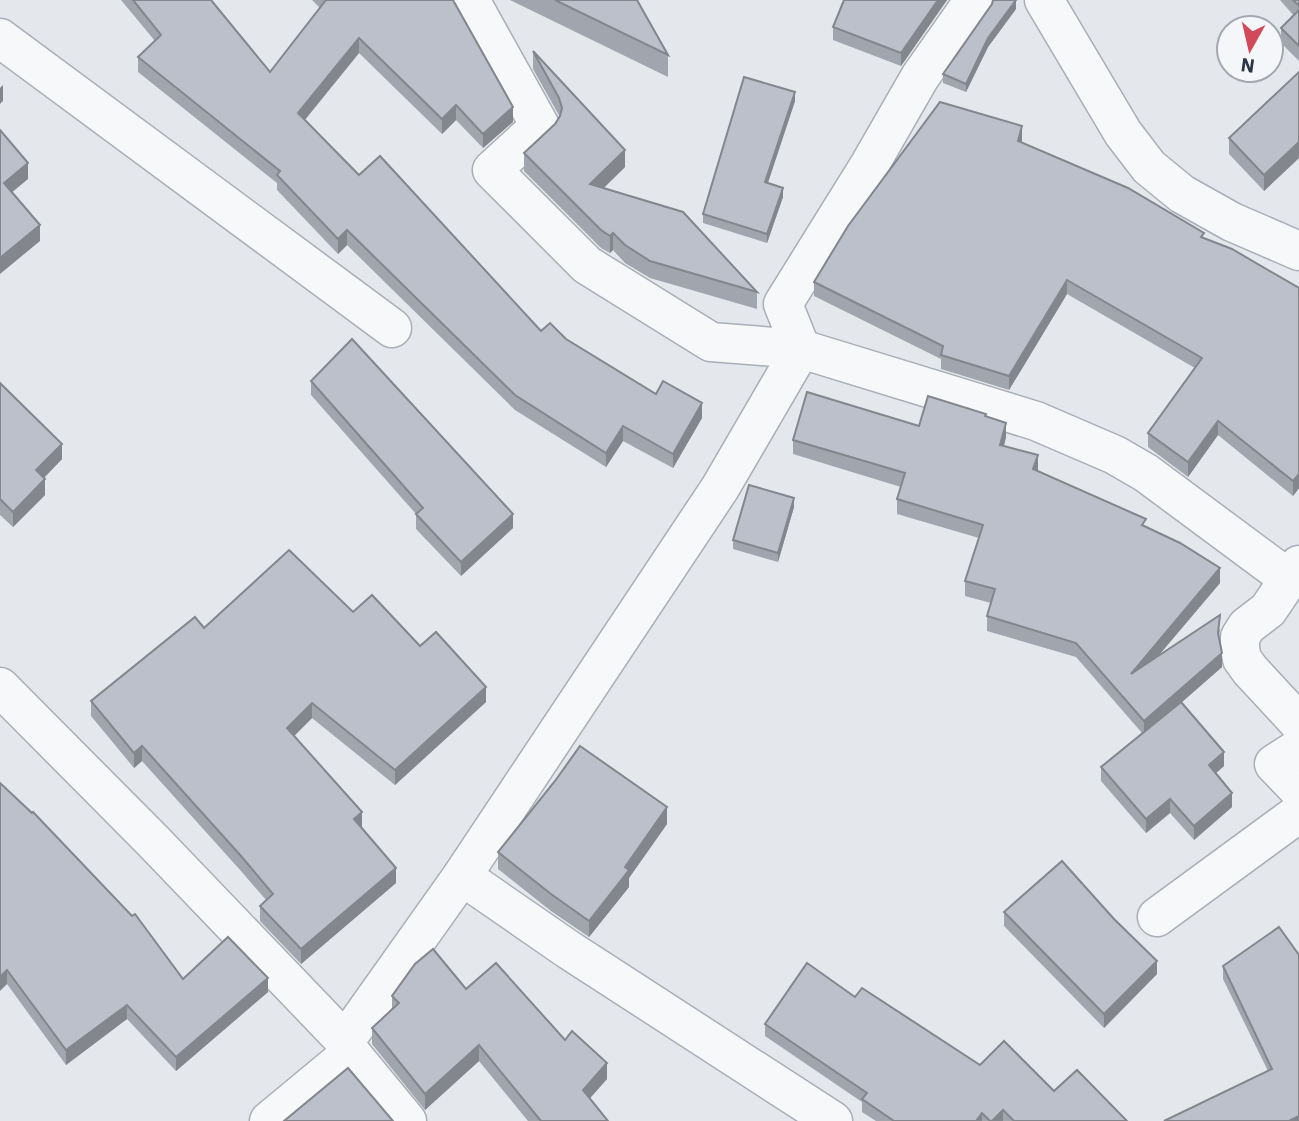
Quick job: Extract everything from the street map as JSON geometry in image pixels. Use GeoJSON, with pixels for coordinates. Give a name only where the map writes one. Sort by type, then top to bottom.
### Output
{"type":"FeatureCollection","features":[{"type":"Feature","properties":{"kind":"street"},"geometry":{"type":"LineString","coordinates":[[470,0],[540,126],[492,170],[587,265],[711,342],[801,349],[996,407],[1048,426],[1115,456],[1157,481],[1294,572],[1268,610],[1247,626],[1240,637],[1240,648],[1242,659],[1299,723]]}},
{"type":"Feature","properties":{"kind":"street"},"geometry":{"type":"LineString","coordinates":[[801,349],[783,304],[870,164],[920,77],[974,0]]}},
{"type":"Feature","properties":{"kind":"street"},"geometry":{"type":"LineString","coordinates":[[1044,0],[1123,133],[1149,167],[1192,200],[1232,222],[1299,251]]}},
{"type":"Feature","properties":{"kind":"street"},"geometry":{"type":"LineString","coordinates":[[0,38],[393,328]]}},
{"type":"Feature","properties":{"kind":"street"},"geometry":{"type":"LineString","coordinates":[[269,1121],[348,1047],[720,488],[801,349]]}},
{"type":"Feature","properties":{"kind":"street"},"geometry":{"type":"LineString","coordinates":[[0,687],[154,842],[348,1047],[407,1121]]}},
{"type":"Feature","properties":{"kind":"street"},"geometry":{"type":"LineString","coordinates":[[1299,748],[1274,764],[1299,790]]}},
{"type":"Feature","properties":{"kind":"street"},"geometry":{"type":"LineString","coordinates":[[1157,917],[1299,813]]}},
{"type":"Feature","properties":{"kind":"street"},"geometry":{"type":"LineString","coordinates":[[462,876],[569,950],[833,1121]]}},
{"type":"Feature","properties":{"kind":"building"},"geometry":{"type":"Polygon","coordinates":[[[133,0],[211,0],[270,72],[326,0],[453,0],[513,107],[483,134],[456,105],[442,119],[359,38],[298,113],[359,175],[380,156],[541,331],[550,323],[566,339],[656,394],[663,381],[702,403],[673,454],[623,426],[606,453],[515,395],[347,230],[338,239],[277,175],[280,171],[138,57],[161,35],[133,0]]]}},
{"type":"Feature","properties":{"kind":"building"},"geometry":{"type":"Polygon","coordinates":[[[555,0],[637,0],[668,55],[555,0]]]}},
{"type":"Feature","properties":{"kind":"building"},"geometry":{"type":"Polygon","coordinates":[[[844,0],[938,0],[901,53],[833,27],[844,0]]]}},
{"type":"Feature","properties":{"kind":"building"},"geometry":{"type":"Polygon","coordinates":[[[993,0],[1016,0],[988,38],[966,84],[943,74],[992,4],[993,0]]]}},
{"type":"Feature","properties":{"kind":"building"},"geometry":{"type":"Polygon","coordinates":[[[1299,10],[1299,46],[1285,32],[1285,24],[1299,10]]]}},
{"type":"Feature","properties":{"kind":"building"},"geometry":{"type":"Polygon","coordinates":[[[533,51],[625,150],[590,184],[683,212],[757,292],[650,261],[625,245],[613,233],[610,236],[601,230],[524,153],[555,124],[562,108],[533,51]]]}},
{"type":"Feature","properties":{"kind":"building"},"geometry":{"type":"Polygon","coordinates":[[[1299,72],[1299,142],[1264,175],[1229,138],[1299,72]]]}},
{"type":"Feature","properties":{"kind":"building"},"geometry":{"type":"Polygon","coordinates":[[[744,77],[795,92],[765,182],[783,188],[767,234],[703,214],[744,77]]]}},
{"type":"Feature","properties":{"kind":"building"},"geometry":{"type":"Polygon","coordinates":[[[940,102],[1022,126],[1018,141],[1128,188],[1204,233],[1201,237],[1232,249],[1299,288],[1299,474],[1293,481],[1218,421],[1188,462],[1148,433],[1202,358],[1067,280],[1009,376],[941,355],[943,346],[814,282],[848,226],[940,102]]]}},
{"type":"Feature","properties":{"kind":"building"},"geometry":{"type":"Polygon","coordinates":[[[0,130],[28,163],[4,183],[40,225],[0,258],[0,130]]]}},
{"type":"Feature","properties":{"kind":"building"},"geometry":{"type":"Polygon","coordinates":[[[352,339],[513,514],[461,562],[416,514],[423,508],[311,381],[352,339]]]}},
{"type":"Feature","properties":{"kind":"building"},"geometry":{"type":"Polygon","coordinates":[[[0,383],[62,444],[36,470],[45,479],[13,512],[0,499],[0,383]]]}},
{"type":"Feature","properties":{"kind":"building"},"geometry":{"type":"Polygon","coordinates":[[[807,392],[919,426],[928,396],[1006,423],[1000,445],[1038,455],[1033,469],[1146,519],[1142,525],[1180,543],[1220,568],[1131,674],[1220,615],[1218,633],[1222,653],[1144,721],[1076,643],[987,616],[995,589],[965,581],[983,525],[897,499],[905,473],[793,440],[807,392]]]}},
{"type":"Feature","properties":{"kind":"building"},"geometry":{"type":"Polygon","coordinates":[[[749,485],[794,498],[778,553],[733,540],[749,485]]]}},
{"type":"Feature","properties":{"kind":"building"},"geometry":{"type":"Polygon","coordinates":[[[289,550],[353,612],[372,595],[420,646],[436,632],[486,687],[395,770],[312,703],[287,728],[362,812],[354,819],[396,868],[301,949],[260,906],[273,894],[241,856],[142,746],[134,753],[91,701],[195,617],[204,628],[289,550]]]}},
{"type":"Feature","properties":{"kind":"building"},"geometry":{"type":"Polygon","coordinates":[[[1181,702],[1224,752],[1209,765],[1232,793],[1194,826],[1170,799],[1146,819],[1101,767],[1181,702]]]}},
{"type":"Feature","properties":{"kind":"building"},"geometry":{"type":"Polygon","coordinates":[[[580,746],[667,807],[625,867],[629,870],[589,921],[498,852],[580,746]]]}},
{"type":"Feature","properties":{"kind":"building"},"geometry":{"type":"Polygon","coordinates":[[[0,783],[33,812],[132,916],[135,914],[183,979],[228,937],[268,978],[176,1057],[127,1005],[66,1050],[7,970],[0,977],[0,783]]]}},
{"type":"Feature","properties":{"kind":"building"},"geometry":{"type":"Polygon","coordinates":[[[1062,861],[1114,919],[1157,961],[1104,1014],[1004,912],[1062,861]]]}},
{"type":"Feature","properties":{"kind":"building"},"geometry":{"type":"Polygon","coordinates":[[[1279,927],[1299,955],[1299,1116],[1289,1121],[1164,1121],[1272,1069],[1223,966],[1279,927]]]}},
{"type":"Feature","properties":{"kind":"building"},"geometry":{"type":"Polygon","coordinates":[[[433,949],[466,989],[496,963],[565,1040],[572,1031],[607,1063],[583,1090],[608,1121],[541,1121],[479,1045],[425,1094],[372,1028],[399,1003],[392,996],[415,964],[433,949]]]}},
{"type":"Feature","properties":{"kind":"building"},"geometry":{"type":"Polygon","coordinates":[[[807,963],[855,997],[862,988],[980,1065],[1004,1041],[1054,1091],[1077,1070],[1127,1121],[1014,1121],[1003,1110],[992,1121],[982,1113],[976,1121],[894,1121],[862,1099],[867,1093],[765,1024],[807,963]]]}},
{"type":"Feature","properties":{"kind":"building"},"geometry":{"type":"Polygon","coordinates":[[[348,1068],[393,1121],[284,1121],[348,1068]]]}}]}
